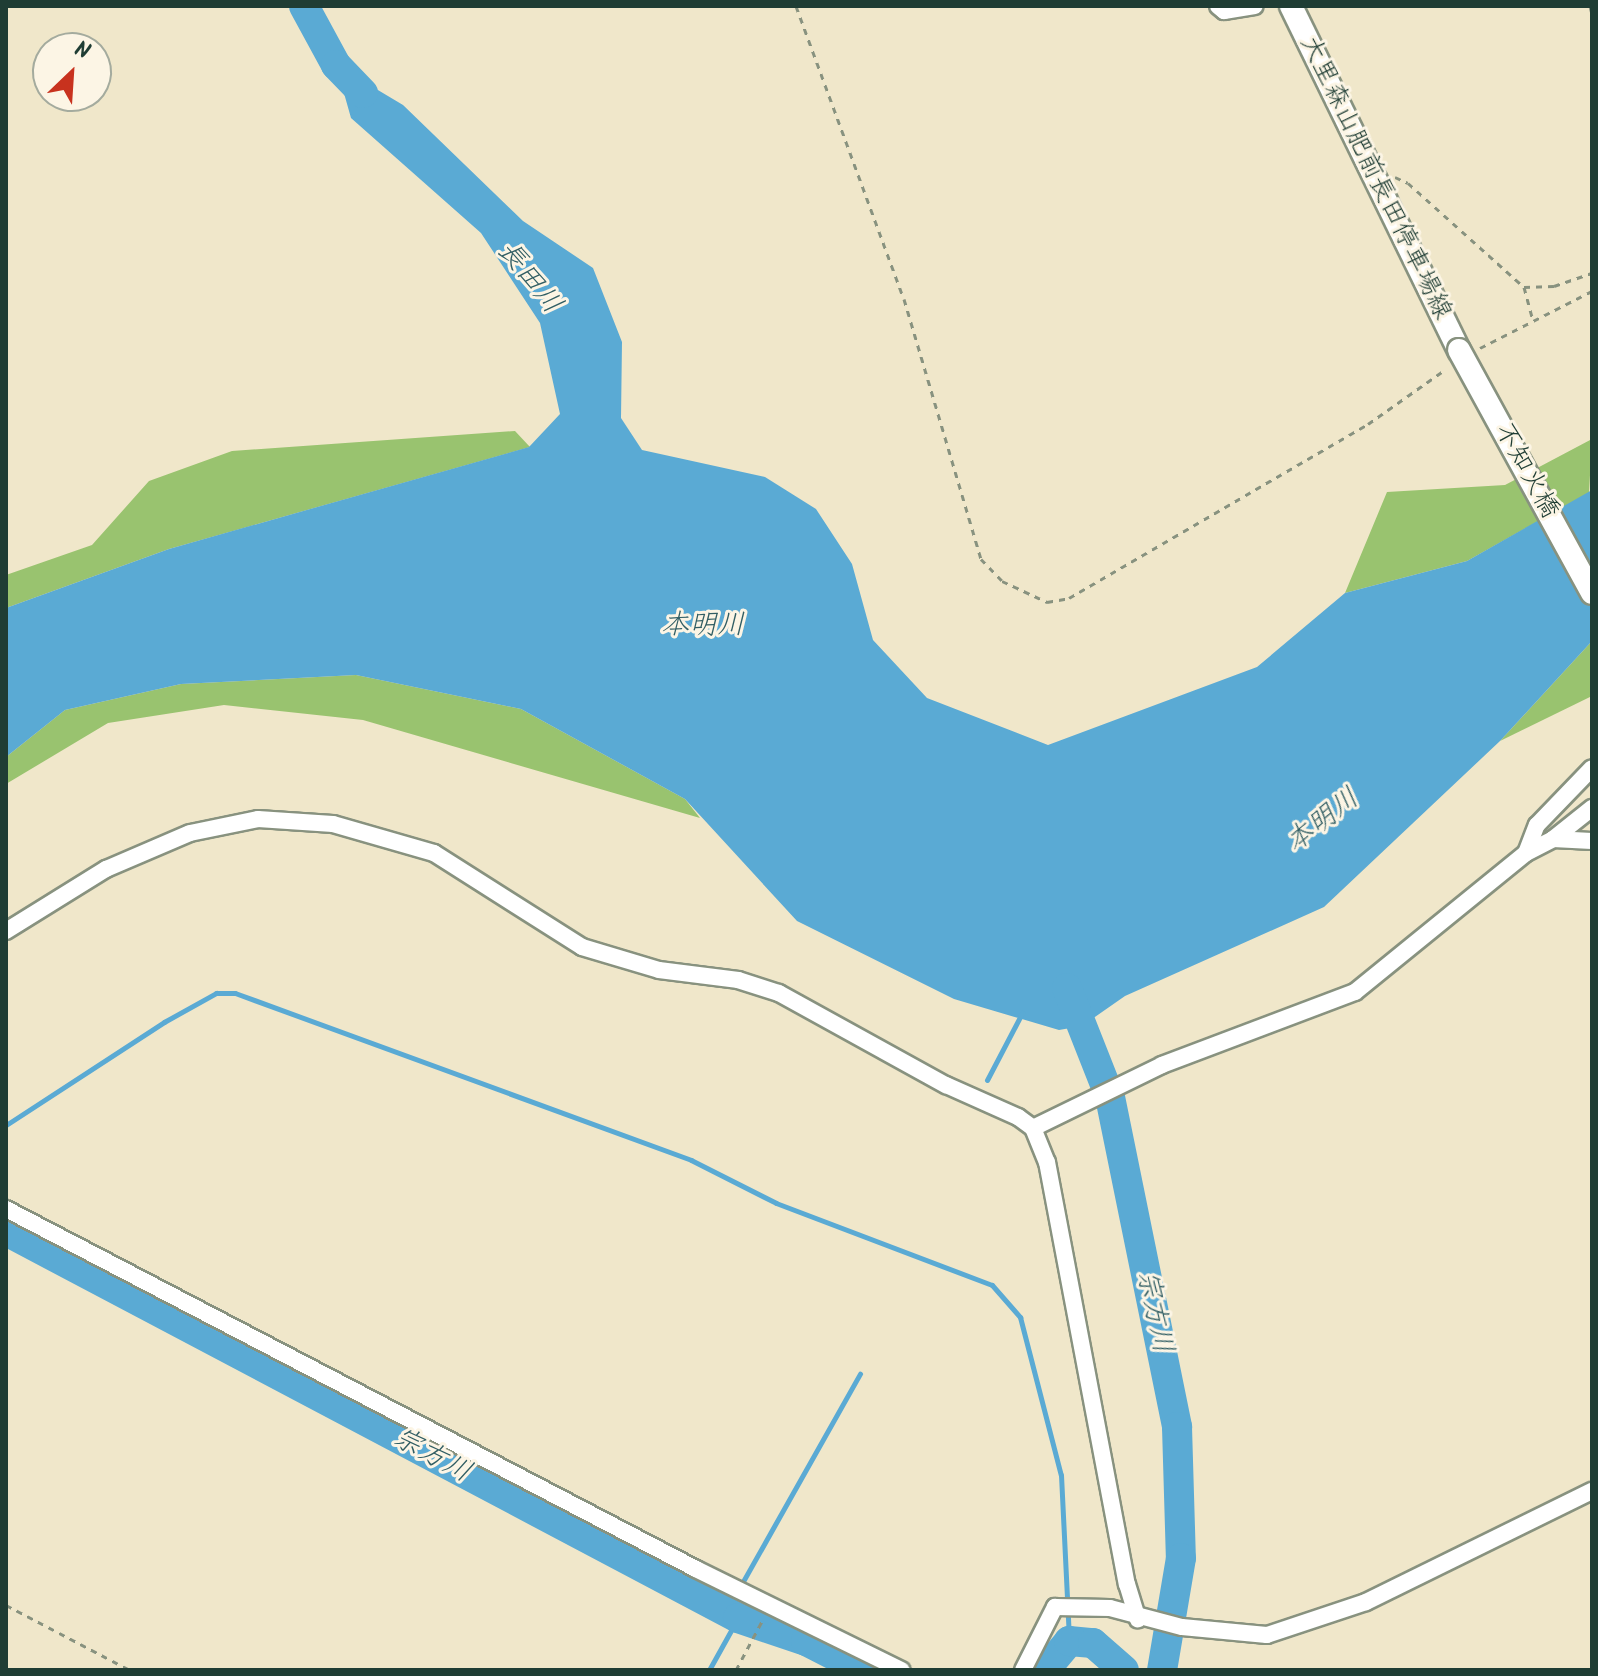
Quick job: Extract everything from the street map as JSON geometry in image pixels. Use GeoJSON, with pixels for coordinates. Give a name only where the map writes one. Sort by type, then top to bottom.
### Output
{"type":"FeatureCollection","features":[{"type":"Feature","properties":{"kind":"main road","name":"大里森山肥前長田停車場線"},"geometry":{"type":"LineString","coordinates":[[1291,6],[1461,356]]}},
{"type":"Feature","properties":{"kind":"main road","name":"不知火橋"},"geometry":{"type":"LineString","coordinates":[[1461,356],[1592,593]]}},
{"type":"Feature","properties":{"kind":"street"},"geometry":{"type":"LineString","coordinates":[[1218,6],[1224,11],[1255,6]]}},
{"type":"Feature","properties":{"kind":"street"},"geometry":{"type":"LineString","coordinates":[[1526,853],[1537,825],[1592,768]]}},
{"type":"Feature","properties":{"kind":"street"},"geometry":{"type":"LineString","coordinates":[[1033,1128],[1162,1065],[1355,992],[1526,853],[1553,839],[1592,808]]}},
{"type":"Feature","properties":{"kind":"street"},"geometry":{"type":"LineString","coordinates":[[6,931],[106,869],[190,833],[258,819],[333,824],[434,853],[582,947],[659,970],[738,980],[779,993],[1033,1128],[1047,1162],[1127,1584],[1138,1619]]}},
{"type":"Feature","properties":{"kind":"street"},"geometry":{"type":"LineString","coordinates":[[1553,839],[1592,841]]}},
{"type":"Feature","properties":{"kind":"street"},"geometry":{"type":"LineString","coordinates":[[6,1209],[696,1569],[771,1603],[901,1670]]}},
{"type":"Feature","properties":{"kind":"street"},"geometry":{"type":"LineString","coordinates":[[1023,1670],[1055,1607],[1110,1608],[1138,1619],[1267,1635],[1307,1624],[1468,1555],[1592,1491]]}},
{"type":"Feature","properties":{"kind":"path"},"geometry":{"type":"LineString","coordinates":[[796,6],[904,299],[981,559],[1002,581],[1047,602],[1069,598],[1368,424],[1461,356],[1592,291]]}},
{"type":"Feature","properties":{"kind":"path"},"geometry":{"type":"LineString","coordinates":[[1590,6],[1592,14]]}},
{"type":"Feature","properties":{"kind":"path"},"geometry":{"type":"LineString","coordinates":[[1394,176],[1408,183],[1524,287],[1533,320]]}},
{"type":"Feature","properties":{"kind":"path"},"geometry":{"type":"LineString","coordinates":[[1524,287],[1554,286],[1592,273]]}},
{"type":"Feature","properties":{"kind":"path"},"geometry":{"type":"LineString","coordinates":[[736,1670],[771,1603]]}},
{"type":"Feature","properties":{"kind":"path"},"geometry":{"type":"LineString","coordinates":[[6,1605],[130,1670]]}},
{"type":"Feature","properties":{"kind":"green space"},"geometry":{"type":"Polygon","coordinates":[[[515,431],[530,447],[169,549],[6,608],[6,575],[92,545],[149,481],[232,451],[515,431]]]}},
{"type":"Feature","properties":{"kind":"green space"},"geometry":{"type":"Polygon","coordinates":[[[1592,439],[1589,493],[1467,561],[1345,593],[1387,492],[1505,485],[1592,439]]]}},
{"type":"Feature","properties":{"kind":"green space"},"geometry":{"type":"Polygon","coordinates":[[[1592,641],[1592,696],[1500,741],[1592,641]]]}},
{"type":"Feature","properties":{"kind":"green space"},"geometry":{"type":"Polygon","coordinates":[[[356,675],[521,709],[685,799],[700,818],[363,720],[224,705],[108,723],[6,784],[6,757],[65,710],[181,684],[356,675]]]}},
{"type":"Feature","properties":{"kind":"water","name":"本明川"},"geometry":{"type":"Polygon","coordinates":[[[336,65],[403,105],[523,221],[593,268],[622,342],[621,418],[642,450],[765,477],[816,509],[852,564],[873,640],[927,698],[1048,745],[1257,667],[1345,593],[1467,561],[1592,490],[1592,641],[1500,741],[1324,907],[1125,996],[1082,1026],[1059,1030],[954,999],[797,921],[685,799],[521,709],[356,675],[181,684],[65,710],[6,757],[6,608],[169,549],[529,447],[560,414],[540,323],[481,233],[351,118],[336,65]]]}},
{"type":"Feature","properties":{"kind":"waterway","name":"長田川"},"geometry":{"type":"LineString","coordinates":[[304,6],[336,65],[363,93]]}},
{"type":"Feature","properties":{"kind":"waterway","name":"宗方川"},"geometry":{"type":"LineString","coordinates":[[1067,988],[1110,1097],[1177,1427],[1181,1558],[1162,1670]]}},
{"type":"Feature","properties":{"kind":"waterway"},"geometry":{"type":"LineString","coordinates":[[6,1125],[164,1022],[216,993],[235,993],[691,1160],[776,1203],[992,1285],[1020,1317],[1061,1475],[1069,1641]]}},
{"type":"Feature","properties":{"kind":"waterway"},"geometry":{"type":"LineString","coordinates":[[987,1080],[1022,1013]]}},
{"type":"Feature","properties":{"kind":"waterway","name":"宗方川"},"geometry":{"type":"LineString","coordinates":[[6,1231],[738,1618],[806,1641],[863,1670]]}},
{"type":"Feature","properties":{"kind":"waterway"},"geometry":{"type":"LineString","coordinates":[[728,1608],[860,1374]]}},
{"type":"Feature","properties":{"kind":"waterway"},"geometry":{"type":"LineString","coordinates":[[709,1670],[738,1618]]}},
{"type":"Feature","properties":{"kind":"waterway","name":"宗方川"},"geometry":{"type":"LineString","coordinates":[[1045,1670],[1069,1641],[1093,1643],[1124,1670]]}}]}
